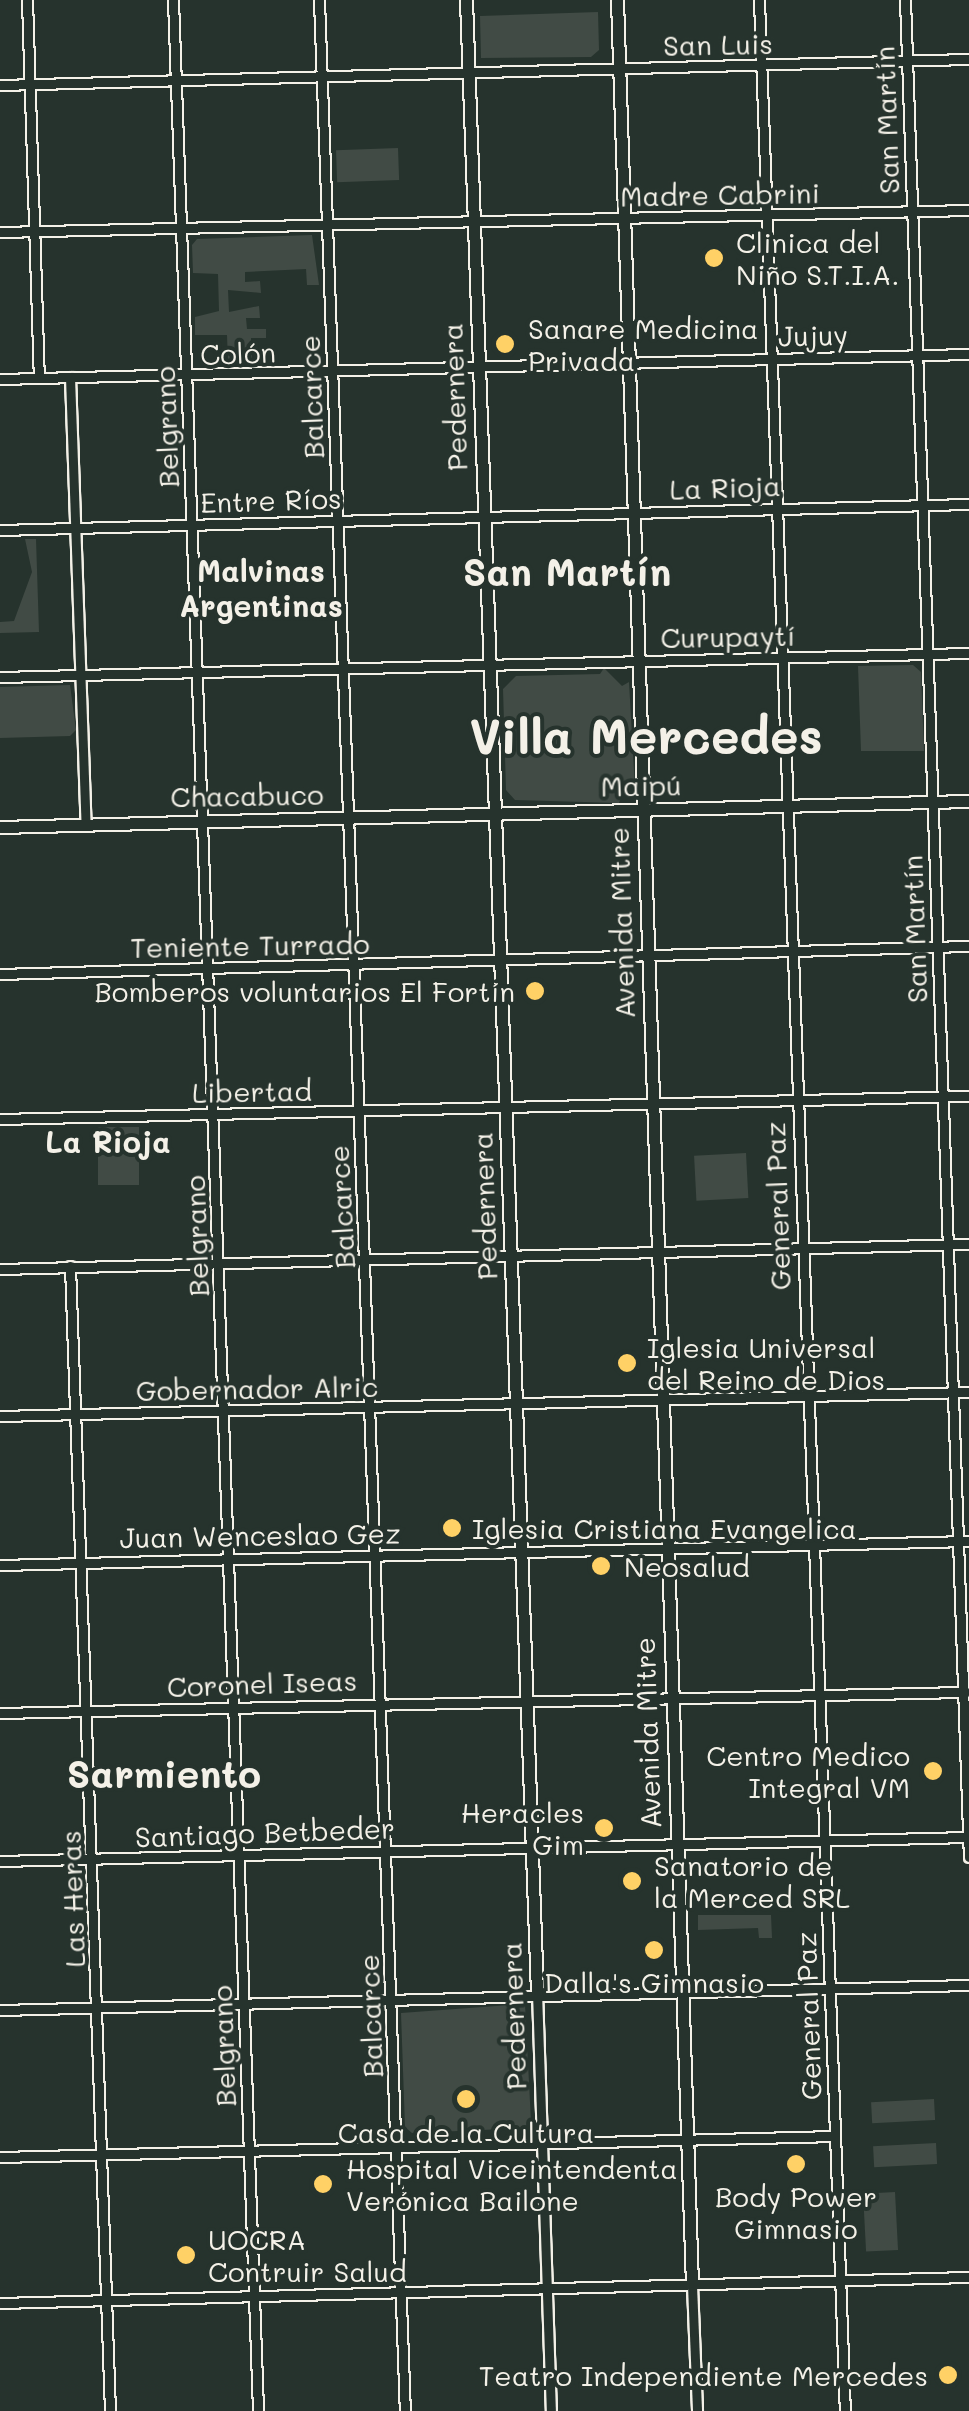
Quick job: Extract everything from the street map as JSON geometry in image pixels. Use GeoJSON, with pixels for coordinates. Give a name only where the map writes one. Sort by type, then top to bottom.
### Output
{"type":"FeatureCollection","features":[{"type":"Feature","properties":{"kind":"street"},"geometry":{"type":"LineString","coordinates":[[27,0],[39,377]]}},
{"type":"Feature","properties":{"kind":"street","name":"Belgrano"},"geometry":{"type":"LineString","coordinates":[[173,0],[201,821],[221,1262],[227,1560],[258,2411]]}},
{"type":"Feature","properties":{"kind":"street","name":"Balcarce"},"geometry":{"type":"LineString","coordinates":[[318,0],[367,1259],[405,2411]]}},
{"type":"Feature","properties":{"kind":"street","name":"Pedernera"},"geometry":{"type":"LineString","coordinates":[[466,0],[551,2411]]}},
{"type":"Feature","properties":{"kind":"street","name":"Avenida Mitre"},"geometry":{"type":"LineString","coordinates":[[616,0],[659,1400],[692,2284]]}},
{"type":"Feature","properties":{"kind":"street","name":"General Paz"},"geometry":{"type":"LineString","coordinates":[[759,0],[779,657],[845,2411]]}},
{"type":"Feature","properties":{"kind":"street","name":"San Martín"},"geometry":{"type":"LineString","coordinates":[[905,0],[953,1392],[964,1541],[969,1858]]}},
{"type":"Feature","properties":{"kind":"street","name":"San Luis"},"geometry":{"type":"LineString","coordinates":[[0,85],[969,60]]}},
{"type":"Feature","properties":{"kind":"street","name":"Madre Cabrini"},"geometry":{"type":"LineString","coordinates":[[0,232],[969,210]]}},
{"type":"Feature","properties":{"kind":"street","name":"Jujuy"},"geometry":{"type":"LineString","coordinates":[[478,368],[969,354]]}},
{"type":"Feature","properties":{"kind":"street","name":"Colón"},"geometry":{"type":"LineString","coordinates":[[0,379],[478,368]]}},
{"type":"Feature","properties":{"kind":"street"},"geometry":{"type":"LineString","coordinates":[[70,377],[86,824]]}},
{"type":"Feature","properties":{"kind":"street","name":"La Rioja"},"geometry":{"type":"LineString","coordinates":[[483,518],[969,504]]}},
{"type":"Feature","properties":{"kind":"street","name":"Entre Ríos"},"geometry":{"type":"LineString","coordinates":[[0,530],[483,518]]}},
{"type":"Feature","properties":{"kind":"street","name":"Curupaytí"},"geometry":{"type":"LineString","coordinates":[[0,677],[969,653]]}},
{"type":"Feature","properties":{"kind":"street","name":"Maipú"},"geometry":{"type":"LineString","coordinates":[[494,814],[969,801]]}},
{"type":"Feature","properties":{"kind":"street","name":"Chacabuco"},"geometry":{"type":"LineString","coordinates":[[0,827],[494,814]]}},
{"type":"Feature","properties":{"kind":"street","name":"Teniente Turrado"},"geometry":{"type":"LineString","coordinates":[[0,974],[969,946]]}},
{"type":"Feature","properties":{"kind":"street"},"geometry":{"type":"LineString","coordinates":[[505,1108],[969,1096]]}},
{"type":"Feature","properties":{"kind":"street","name":"Libertad"},"geometry":{"type":"LineString","coordinates":[[0,1119],[505,1108]]}},
{"type":"Feature","properties":{"kind":"street"},"geometry":{"type":"LineString","coordinates":[[0,1269],[969,1244]]}},
{"type":"Feature","properties":{"kind":"street","name":"Las Heras"},"geometry":{"type":"LineString","coordinates":[[70,1266],[110,2411]]}},
{"type":"Feature","properties":{"kind":"street","name":"Gobernador Alric"},"geometry":{"type":"LineString","coordinates":[[0,1416],[969,1392]]}},
{"type":"Feature","properties":{"kind":"street","name":"Juan Wenceslao Gez"},"geometry":{"type":"LineString","coordinates":[[0,1565],[964,1541]]}},
{"type":"Feature","properties":{"kind":"street","name":"Coronel Iseas"},"geometry":{"type":"LineString","coordinates":[[0,1713],[966,1692]]}},
{"type":"Feature","properties":{"kind":"street","name":"Santiago Betbeder"},"geometry":{"type":"LineString","coordinates":[[0,1862],[969,1837]]}},
{"type":"Feature","properties":{"kind":"street"},"geometry":{"type":"LineString","coordinates":[[0,2010],[536,1992],[969,1984]]}},
{"type":"Feature","properties":{"kind":"street"},"geometry":{"type":"LineString","coordinates":[[0,2157],[835,2136]]}},
{"type":"Feature","properties":{"kind":"street"},"geometry":{"type":"LineString","coordinates":[[0,2303],[969,2277]]}},
{"type":"Feature","properties":{"kind":"street"},"geometry":{"type":"LineString","coordinates":[[692,2284],[697,2411]]}},
{"type":"Feature","properties":{"kind":"shaded area"},"geometry":{"type":"Polygon","coordinates":[[[598,12],[599,50],[591,57],[481,58],[480,16],[598,12]]]}},
{"type":"Feature","properties":{"kind":"shaded area"},"geometry":{"type":"Polygon","coordinates":[[[398,148],[399,180],[337,182],[336,150],[398,148]]]}},
{"type":"Feature","properties":{"kind":"shaded area"},"geometry":{"type":"Polygon","coordinates":[[[312,235],[319,285],[307,285],[306,269],[245,272],[245,282],[260,281],[261,293],[228,290],[229,312],[259,306],[260,318],[246,318],[247,329],[266,329],[266,338],[251,338],[252,363],[228,364],[227,335],[195,335],[195,317],[219,311],[218,274],[193,273],[192,245],[197,239],[312,235]]]}},
{"type":"Feature","properties":{"kind":"shaded area"},"geometry":{"type":"Polygon","coordinates":[[[25,539],[36,539],[39,632],[0,633],[0,622],[14,621],[32,572],[25,539]]]}},
{"type":"Feature","properties":{"kind":"shaded area"},"geometry":{"type":"Polygon","coordinates":[[[913,665],[921,672],[924,751],[861,751],[858,666],[913,665]]]}},
{"type":"Feature","properties":{"kind":"shaded area"},"geometry":{"type":"Polygon","coordinates":[[[604,668],[622,686],[629,682],[635,789],[625,787],[619,803],[515,800],[506,790],[503,689],[516,676],[600,674],[604,668]]]}},
{"type":"Feature","properties":{"kind":"shaded area"},"geometry":{"type":"Polygon","coordinates":[[[70,685],[76,730],[70,736],[0,738],[0,687],[70,685]]]}},
{"type":"Feature","properties":{"kind":"shaded area"},"geometry":{"type":"Polygon","coordinates":[[[98,1127],[139,1127],[139,1185],[98,1185],[98,1127]]]}},
{"type":"Feature","properties":{"kind":"shaded area"},"geometry":{"type":"Polygon","coordinates":[[[746,1153],[748,1198],[696,1201],[694,1156],[746,1153]]]}},
{"type":"Feature","properties":{"kind":"shaded area"},"geometry":{"type":"Polygon","coordinates":[[[698,1915],[771,1915],[772,1938],[759,1938],[758,1928],[698,1930],[698,1915]]]}},
{"type":"Feature","properties":{"kind":"shaded area"},"geometry":{"type":"Polygon","coordinates":[[[525,2004],[531,2122],[525,2128],[412,2133],[405,2127],[401,2013],[525,2004]]]}},
{"type":"Feature","properties":{"kind":"shaded area"},"geometry":{"type":"Polygon","coordinates":[[[934,2099],[935,2120],[872,2123],[871,2102],[934,2099]]]}},
{"type":"Feature","properties":{"kind":"shaded area"},"geometry":{"type":"Polygon","coordinates":[[[936,2143],[937,2164],[874,2167],[873,2146],[936,2143]]]}},
{"type":"Feature","properties":{"kind":"shaded area"},"geometry":{"type":"Polygon","coordinates":[[[895,2192],[898,2250],[866,2252],[863,2194],[895,2192]]]}},
{"type":"Feature","properties":{"kind":"place","name":"Clinica del Niño S.T.I.A."},"geometry":{"type":"Point","coordinates":[714,258]}},
{"type":"Feature","properties":{"kind":"place","name":"Sanare Medicina Privada"},"geometry":{"type":"Point","coordinates":[505,344]}},
{"type":"Feature","properties":{"kind":"place","name":"Bomberos voluntarios El Fortín"},"geometry":{"type":"Point","coordinates":[535,991]}},
{"type":"Feature","properties":{"kind":"place","name":"Iglesia Universal del Reino de Dios"},"geometry":{"type":"Point","coordinates":[627,1363]}},
{"type":"Feature","properties":{"kind":"place","name":"Iglesia Cristiana Evangelica"},"geometry":{"type":"Point","coordinates":[452,1528]}},
{"type":"Feature","properties":{"kind":"place","name":"Neosalud"},"geometry":{"type":"Point","coordinates":[601,1566]}},
{"type":"Feature","properties":{"kind":"place","name":"Centro Medico Integral VM"},"geometry":{"type":"Point","coordinates":[933,1771]}},
{"type":"Feature","properties":{"kind":"place","name":"Heracles Gim"},"geometry":{"type":"Point","coordinates":[604,1828]}},
{"type":"Feature","properties":{"kind":"place","name":"Sanatorio de la Merced SRL"},"geometry":{"type":"Point","coordinates":[632,1881]}},
{"type":"Feature","properties":{"kind":"place","name":"Dalla's Gimnasio"},"geometry":{"type":"Point","coordinates":[654,1950]}},
{"type":"Feature","properties":{"kind":"place","name":"Casa de la Cultura"},"geometry":{"type":"Point","coordinates":[466,2099]}},
{"type":"Feature","properties":{"kind":"place","name":"Body Power Gimnasio"},"geometry":{"type":"Point","coordinates":[796,2164]}},
{"type":"Feature","properties":{"kind":"place","name":"Hospital Viceintendenta Verónica Bailone"},"geometry":{"type":"Point","coordinates":[323,2184]}},
{"type":"Feature","properties":{"kind":"place","name":"UOCRA Contruir Salud"},"geometry":{"type":"Point","coordinates":[186,2255]}},
{"type":"Feature","properties":{"kind":"place","name":"Teatro Independiente Mercedes"},"geometry":{"type":"Point","coordinates":[948,2375]}},
{"type":"Feature","properties":{"kind":"district","name":"San Martín"},"geometry":{"type":"Point","coordinates":[567,572]}},
{"type":"Feature","properties":{"kind":"district","name":"Malvinas Argentinas"},"geometry":{"type":"Point","coordinates":[261,587]}},
{"type":"Feature","properties":{"kind":"district","name":"Villa Mercedes"},"geometry":{"type":"Point","coordinates":[646,736]}},
{"type":"Feature","properties":{"kind":"district","name":"La Rioja"},"geometry":{"type":"Point","coordinates":[108,1141]}},
{"type":"Feature","properties":{"kind":"district","name":"Sarmiento"},"geometry":{"type":"Point","coordinates":[164,1774]}}]}
